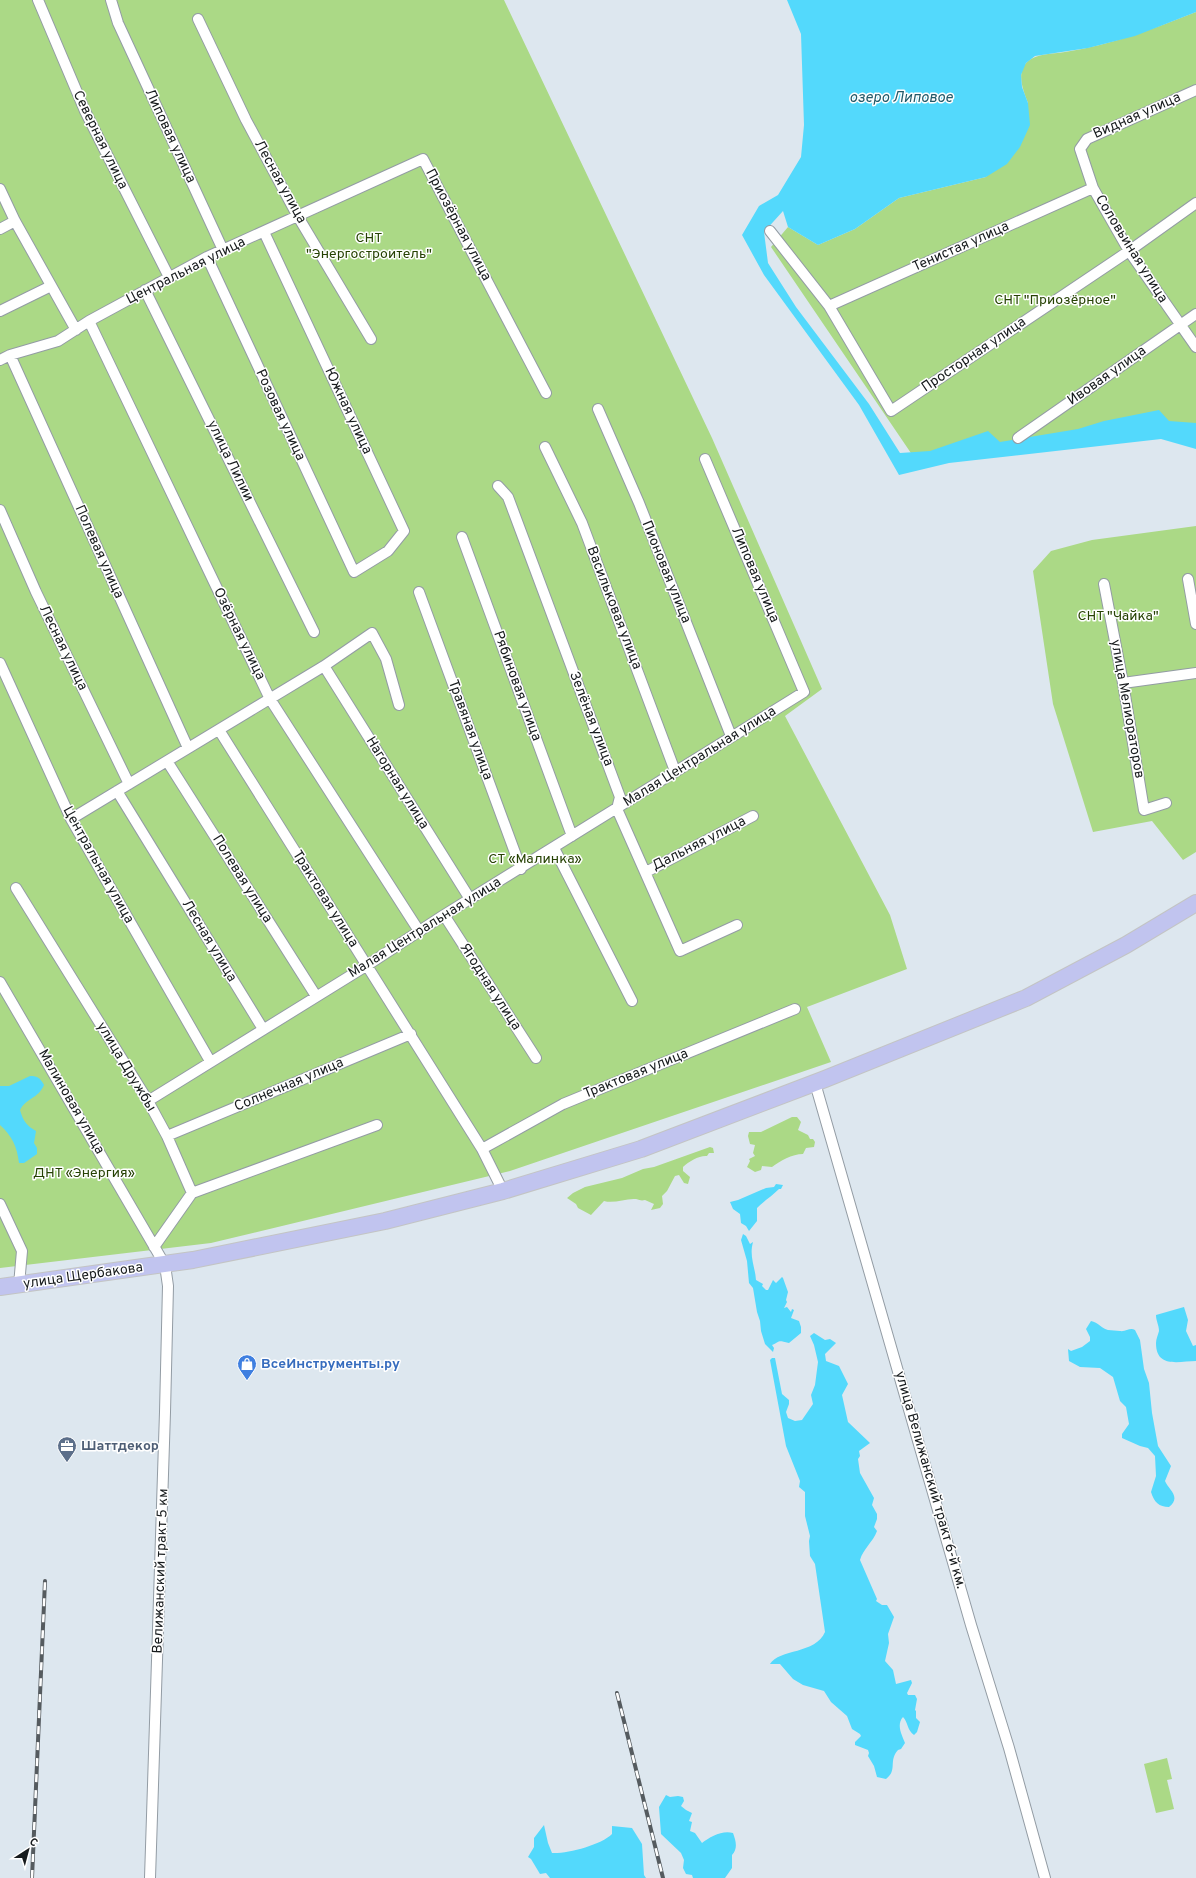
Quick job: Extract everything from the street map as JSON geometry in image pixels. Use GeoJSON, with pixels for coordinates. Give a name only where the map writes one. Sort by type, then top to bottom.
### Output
{"type":"FeatureCollection","features":[{"type":"Feature","properties":{"kind":"main road","name":"улица Щербакова"},"geometry":{"type":"LineString","coordinates":[[0,1287],[165,1265],[385,1221],[503,1191],[641,1149],[815,1083],[1026,998],[1126,945],[1196,903]]}},
{"type":"Feature","properties":{"kind":"street","name":"Северная улица"},"geometry":{"type":"LineString","coordinates":[[38,0],[85,111],[169,277]]}},
{"type":"Feature","properties":{"kind":"street","name":"Липовая улица"},"geometry":{"type":"LineString","coordinates":[[111,0],[118,23],[223,250]]}},
{"type":"Feature","properties":{"kind":"street","name":"Лесная улица"},"geometry":{"type":"LineString","coordinates":[[198,19],[246,120],[297,215],[371,340]]}},
{"type":"Feature","properties":{"kind":"street","name":"Видная улица"},"geometry":{"type":"LineString","coordinates":[[1081,145],[1086,139],[1196,90]]}},
{"type":"Feature","properties":{"kind":"street","name":"Соловьиная улица"},"geometry":{"type":"LineString","coordinates":[[1081,145],[1081,154],[1093,188],[1129,251],[1196,347]]}},
{"type":"Feature","properties":{"kind":"street","name":"Приозёрная улица"},"geometry":{"type":"LineString","coordinates":[[297,215],[423,159],[546,393]]}},
{"type":"Feature","properties":{"kind":"street","name":"Тенистая улица"},"geometry":{"type":"LineString","coordinates":[[829,306],[1093,188]]}},
{"type":"Feature","properties":{"kind":"street"},"geometry":{"type":"LineString","coordinates":[[0,189],[76,330]]}},
{"type":"Feature","properties":{"kind":"street","name":"Просторная улица"},"geometry":{"type":"LineString","coordinates":[[829,306],[891,412],[1129,251],[1196,203]]}},
{"type":"Feature","properties":{"kind":"street","name":"Центральная улица"},"geometry":{"type":"LineString","coordinates":[[0,360],[10,355],[58,341],[89,321],[169,277],[297,215]]}},
{"type":"Feature","properties":{"kind":"street"},"geometry":{"type":"LineString","coordinates":[[0,229],[16,221]]}},
{"type":"Feature","properties":{"kind":"street"},"geometry":{"type":"LineString","coordinates":[[770,231],[829,306]]}},
{"type":"Feature","properties":{"kind":"street","name":"Южная улица"},"geometry":{"type":"LineString","coordinates":[[264,232],[404,531],[388,551],[354,572]]}},
{"type":"Feature","properties":{"kind":"street","name":"Розовая улица"},"geometry":{"type":"LineString","coordinates":[[207,258],[354,572]]}},
{"type":"Feature","properties":{"kind":"street"},"geometry":{"type":"LineString","coordinates":[[0,311],[51,286]]}},
{"type":"Feature","properties":{"kind":"street","name":"улица Лилии"},"geometry":{"type":"LineString","coordinates":[[145,290],[314,632]]}},
{"type":"Feature","properties":{"kind":"street","name":"Ивовая улица"},"geometry":{"type":"LineString","coordinates":[[1018,438],[1196,314]]}},
{"type":"Feature","properties":{"kind":"street","name":"Озёрная улица"},"geometry":{"type":"LineString","coordinates":[[89,321],[270,699],[419,931]]}},
{"type":"Feature","properties":{"kind":"street","name":"Полевая улица"},"geometry":{"type":"LineString","coordinates":[[10,355],[188,748]]}},
{"type":"Feature","properties":{"kind":"street","name":"Пионовая улица"},"geometry":{"type":"LineString","coordinates":[[598,409],[639,503],[731,736]]}},
{"type":"Feature","properties":{"kind":"street","name":"Васильковая улица"},"geometry":{"type":"LineString","coordinates":[[545,447],[582,523],[675,771]]}},
{"type":"Feature","properties":{"kind":"street","name":"Липовая улица"},"geometry":{"type":"LineString","coordinates":[[705,458],[804,692]]}},
{"type":"Feature","properties":{"kind":"street","name":"Зелёная улица"},"geometry":{"type":"LineString","coordinates":[[498,486],[508,497],[618,790],[620,797],[617,809],[680,951],[737,925]]}},
{"type":"Feature","properties":{"kind":"street","name":"Лесная улица"},"geometry":{"type":"LineString","coordinates":[[0,510],[36,592],[129,784]]}},
{"type":"Feature","properties":{"kind":"street","name":"Рябиновая улица"},"geometry":{"type":"LineString","coordinates":[[462,537],[572,836]]}},
{"type":"Feature","properties":{"kind":"street"},"geometry":{"type":"LineString","coordinates":[[1188,579],[1196,624]]}},
{"type":"Feature","properties":{"kind":"street","name":"улица Мелиораторов"},"geometry":{"type":"LineString","coordinates":[[1104,584],[1123,683],[1144,810],[1166,803]]}},
{"type":"Feature","properties":{"kind":"street","name":"Травяная улица"},"geometry":{"type":"LineString","coordinates":[[419,592],[521,869]]}},
{"type":"Feature","properties":{"kind":"street"},"geometry":{"type":"LineString","coordinates":[[71,819],[324,666],[372,633],[386,659],[399,705]]}},
{"type":"Feature","properties":{"kind":"street","name":"Центральная улица"},"geometry":{"type":"LineString","coordinates":[[0,663],[71,819],[210,1062]]}},
{"type":"Feature","properties":{"kind":"street","name":"Нагорная улица"},"geometry":{"type":"LineString","coordinates":[[324,666],[470,899]]}},
{"type":"Feature","properties":{"kind":"street"},"geometry":{"type":"LineString","coordinates":[[1123,683],[1196,673]]}},
{"type":"Feature","properties":{"kind":"street","name":"Малая Центральная улица"},"geometry":{"type":"LineString","coordinates":[[148,1101],[366,966],[444,915],[617,809],[731,736],[804,692]]}},
{"type":"Feature","properties":{"kind":"street","name":"Трактовая улица"},"geometry":{"type":"LineString","coordinates":[[219,730],[482,1149],[503,1191]]}},
{"type":"Feature","properties":{"kind":"street","name":"Полевая улица"},"geometry":{"type":"LineString","coordinates":[[167,761],[316,996]]}},
{"type":"Feature","properties":{"kind":"street","name":"Лесная улица"},"geometry":{"type":"LineString","coordinates":[[117,791],[263,1029]]}},
{"type":"Feature","properties":{"kind":"street","name":"Дальняя улица"},"geometry":{"type":"LineString","coordinates":[[646,872],[753,816]]}},
{"type":"Feature","properties":{"kind":"street"},"geometry":{"type":"LineString","coordinates":[[554,848],[632,1001]]}},
{"type":"Feature","properties":{"kind":"street","name":"улица Дружбы"},"geometry":{"type":"LineString","coordinates":[[16,888],[148,1101],[168,1136],[192,1193]]}},
{"type":"Feature","properties":{"kind":"street","name":"Ягодная улица"},"geometry":{"type":"LineString","coordinates":[[444,915],[536,1058]]}},
{"type":"Feature","properties":{"kind":"street","name":"Малиновая улица"},"geometry":{"type":"LineString","coordinates":[[0,982],[165,1265]]}},
{"type":"Feature","properties":{"kind":"street","name":"Трактовая улица"},"geometry":{"type":"LineString","coordinates":[[482,1149],[563,1104],[795,1009]]}},
{"type":"Feature","properties":{"kind":"street","name":"Солнечная улица"},"geometry":{"type":"LineString","coordinates":[[168,1136],[411,1034]]}},
{"type":"Feature","properties":{"kind":"street","name":"улица Велижанский тракт 6-й км."},"geometry":{"type":"LineString","coordinates":[[815,1083],[971,1625],[1009,1748],[1045,1878]]}},
{"type":"Feature","properties":{"kind":"street"},"geometry":{"type":"LineString","coordinates":[[154,1248],[192,1193],[377,1125]]}},
{"type":"Feature","properties":{"kind":"street"},"geometry":{"type":"LineString","coordinates":[[0,1204],[22,1251],[19,1285]]}},
{"type":"Feature","properties":{"kind":"street","name":"Велижанский тракт 5 км"},"geometry":{"type":"LineString","coordinates":[[150,1878],[165,1412],[168,1286],[165,1265]]}},
{"type":"Feature","properties":{"kind":"green space","name":"CТ «Малинка»"},"geometry":{"type":"Polygon","coordinates":[[[0,0],[504,0],[712,438],[822,689],[785,716],[890,915],[907,969],[807,1007],[831,1062],[510,1171],[211,1243],[0,1268],[0,0]]]}},
{"type":"Feature","properties":{"kind":"green space","name":"СНТ \"Приозёрное\""},"geometry":{"type":"Polygon","coordinates":[[[1196,12],[1196,433],[915,459],[771,247],[788,227],[818,245],[855,229],[899,198],[986,177],[1028,103],[1021,76],[1027,62],[1040,55],[1082,49],[1115,41],[1196,12]]]}},
{"type":"Feature","properties":{"kind":"green space","name":"СНТ \"Чайка\""},"geometry":{"type":"Polygon","coordinates":[[[1196,526],[1196,852],[1183,860],[1152,821],[1093,832],[1053,704],[1033,571],[1051,551],[1092,540],[1196,526]]]}},
{"type":"Feature","properties":{"kind":"green space"},"geometry":{"type":"Polygon","coordinates":[[[792,1117],[797,1117],[801,1122],[798,1130],[808,1135],[810,1139],[813,1139],[815,1142],[814,1147],[806,1148],[803,1154],[782,1160],[772,1167],[762,1166],[761,1170],[755,1172],[747,1167],[750,1161],[749,1159],[755,1156],[753,1153],[755,1145],[750,1144],[748,1136],[749,1132],[761,1132],[792,1117]]]}},
{"type":"Feature","properties":{"kind":"green space"},"geometry":{"type":"Polygon","coordinates":[[[710,1147],[713,1148],[714,1153],[709,1153],[707,1156],[701,1156],[683,1167],[683,1171],[690,1177],[688,1184],[684,1183],[679,1175],[675,1176],[667,1191],[662,1196],[663,1204],[660,1208],[651,1210],[654,1204],[645,1200],[632,1199],[612,1202],[604,1201],[591,1215],[578,1208],[576,1204],[567,1198],[585,1187],[622,1178],[643,1169],[654,1167],[710,1147]]]}},
{"type":"Feature","properties":{"kind":"green space"},"geometry":{"type":"Polygon","coordinates":[[[1167,1758],[1172,1779],[1167,1780],[1174,1809],[1156,1813],[1144,1764],[1167,1758]]]}},
{"type":"Feature","properties":{"kind":"water","name":"озеро Липовое"},"geometry":{"type":"Polygon","coordinates":[[[787,0],[1196,0],[1196,12],[1135,36],[1088,48],[1035,56],[1026,63],[1021,75],[1022,87],[1028,103],[1030,125],[1020,147],[1007,164],[986,177],[899,198],[855,229],[818,245],[788,227],[783,211],[764,232],[768,263],[796,307],[869,404],[900,453],[930,451],[988,431],[1000,442],[1078,429],[1104,421],[1159,410],[1169,421],[1196,423],[1196,449],[1161,439],[949,463],[899,475],[859,405],[764,275],[742,235],[759,206],[778,195],[801,157],[804,125],[801,34],[787,0]]]}},
{"type":"Feature","properties":{"kind":"water"},"geometry":{"type":"Polygon","coordinates":[[[30,1076],[35,1076],[44,1085],[39,1093],[25,1103],[20,1110],[26,1123],[36,1131],[34,1143],[37,1148],[37,1154],[24,1163],[19,1163],[17,1151],[13,1142],[8,1133],[0,1125],[0,1086],[9,1086],[30,1076]]]}},
{"type":"Feature","properties":{"kind":"water"},"geometry":{"type":"Polygon","coordinates":[[[776,1184],[783,1185],[781,1189],[779,1189],[757,1208],[757,1221],[749,1231],[746,1226],[741,1223],[740,1214],[733,1209],[730,1202],[766,1188],[774,1187],[776,1184]]]}},
{"type":"Feature","properties":{"kind":"water"},"geometry":{"type":"Polygon","coordinates":[[[743,1234],[746,1236],[750,1244],[753,1242],[752,1257],[756,1280],[763,1284],[762,1286],[768,1290],[773,1280],[776,1283],[782,1277],[783,1278],[788,1292],[787,1302],[784,1308],[787,1307],[791,1312],[792,1309],[794,1310],[791,1318],[799,1321],[801,1327],[801,1333],[789,1343],[779,1341],[772,1345],[774,1348],[773,1352],[765,1344],[761,1331],[753,1288],[749,1283],[747,1261],[741,1240],[743,1234]]]}},
{"type":"Feature","properties":{"kind":"water"},"geometry":{"type":"Polygon","coordinates":[[[1184,1307],[1188,1320],[1186,1331],[1193,1346],[1196,1345],[1196,1361],[1170,1362],[1160,1357],[1157,1351],[1156,1342],[1159,1327],[1156,1315],[1184,1307]]]}},
{"type":"Feature","properties":{"kind":"water"},"geometry":{"type":"Polygon","coordinates":[[[1091,1321],[1108,1330],[1122,1331],[1133,1329],[1140,1340],[1144,1369],[1149,1383],[1152,1413],[1158,1446],[1171,1466],[1165,1481],[1174,1496],[1173,1503],[1169,1507],[1162,1506],[1157,1503],[1151,1492],[1156,1476],[1155,1456],[1148,1448],[1122,1438],[1122,1434],[1129,1424],[1126,1407],[1120,1401],[1113,1377],[1100,1368],[1080,1367],[1069,1361],[1068,1349],[1071,1351],[1082,1347],[1090,1341],[1090,1337],[1086,1329],[1091,1321]]]}},
{"type":"Feature","properties":{"kind":"water"},"geometry":{"type":"Polygon","coordinates":[[[814,1333],[825,1340],[830,1339],[836,1343],[825,1354],[826,1361],[839,1366],[848,1384],[842,1395],[848,1422],[870,1443],[859,1451],[860,1456],[858,1459],[860,1473],[874,1498],[872,1505],[877,1514],[877,1519],[874,1527],[877,1531],[863,1552],[860,1560],[877,1599],[876,1601],[882,1605],[887,1605],[894,1617],[888,1634],[889,1643],[885,1661],[893,1670],[896,1684],[911,1680],[912,1683],[907,1693],[908,1695],[915,1695],[917,1699],[915,1710],[916,1718],[920,1722],[917,1732],[914,1735],[912,1733],[903,1717],[900,1727],[905,1743],[895,1754],[892,1772],[886,1779],[877,1777],[874,1766],[868,1756],[868,1750],[855,1745],[855,1742],[861,1736],[860,1734],[852,1729],[847,1716],[831,1702],[824,1691],[803,1685],[793,1679],[780,1664],[770,1664],[781,1656],[814,1644],[825,1632],[815,1564],[810,1556],[810,1536],[805,1516],[805,1492],[799,1487],[800,1481],[786,1446],[770,1360],[775,1358],[782,1394],[789,1400],[786,1412],[788,1418],[795,1421],[802,1420],[813,1404],[811,1395],[815,1385],[818,1362],[810,1336],[814,1333]]]}},
{"type":"Feature","properties":{"kind":"water"},"geometry":{"type":"Polygon","coordinates":[[[666,1795],[670,1797],[683,1797],[684,1801],[681,1806],[692,1813],[689,1821],[692,1822],[690,1831],[695,1833],[702,1843],[712,1836],[720,1833],[733,1833],[736,1848],[732,1855],[732,1868],[725,1878],[693,1878],[692,1875],[686,1874],[683,1868],[684,1860],[681,1853],[661,1834],[659,1807],[666,1795]]]}},
{"type":"Feature","properties":{"kind":"water"},"geometry":{"type":"Polygon","coordinates":[[[544,1825],[552,1853],[575,1850],[600,1842],[612,1834],[612,1826],[632,1828],[642,1844],[644,1875],[646,1878],[550,1878],[546,1873],[540,1874],[531,1859],[528,1857],[534,1847],[534,1838],[544,1825]]]}},
{"type":"Feature","properties":{"kind":"railway"},"geometry":{"type":"LineString","coordinates":[[32,1878],[45,1581]]}},
{"type":"Feature","properties":{"kind":"railway"},"geometry":{"type":"LineString","coordinates":[[617,1693],[663,1878]]}},
{"type":"Feature","properties":{"kind":"place","name":"ВсеИнструменты.ру"},"geometry":{"type":"Point","coordinates":[247,1381]}},
{"type":"Feature","properties":{"kind":"place","name":"Шаттдекор"},"geometry":{"type":"Point","coordinates":[67,1463]}},
{"type":"Feature","properties":{"kind":"park label","name":"СНТ \"Энергостроитель\""},"geometry":{"type":"Point","coordinates":[369,246]}},
{"type":"Feature","properties":{"kind":"park label","name":"ДНТ «Энергия»"},"geometry":{"type":"Point","coordinates":[84,1173]}}]}
